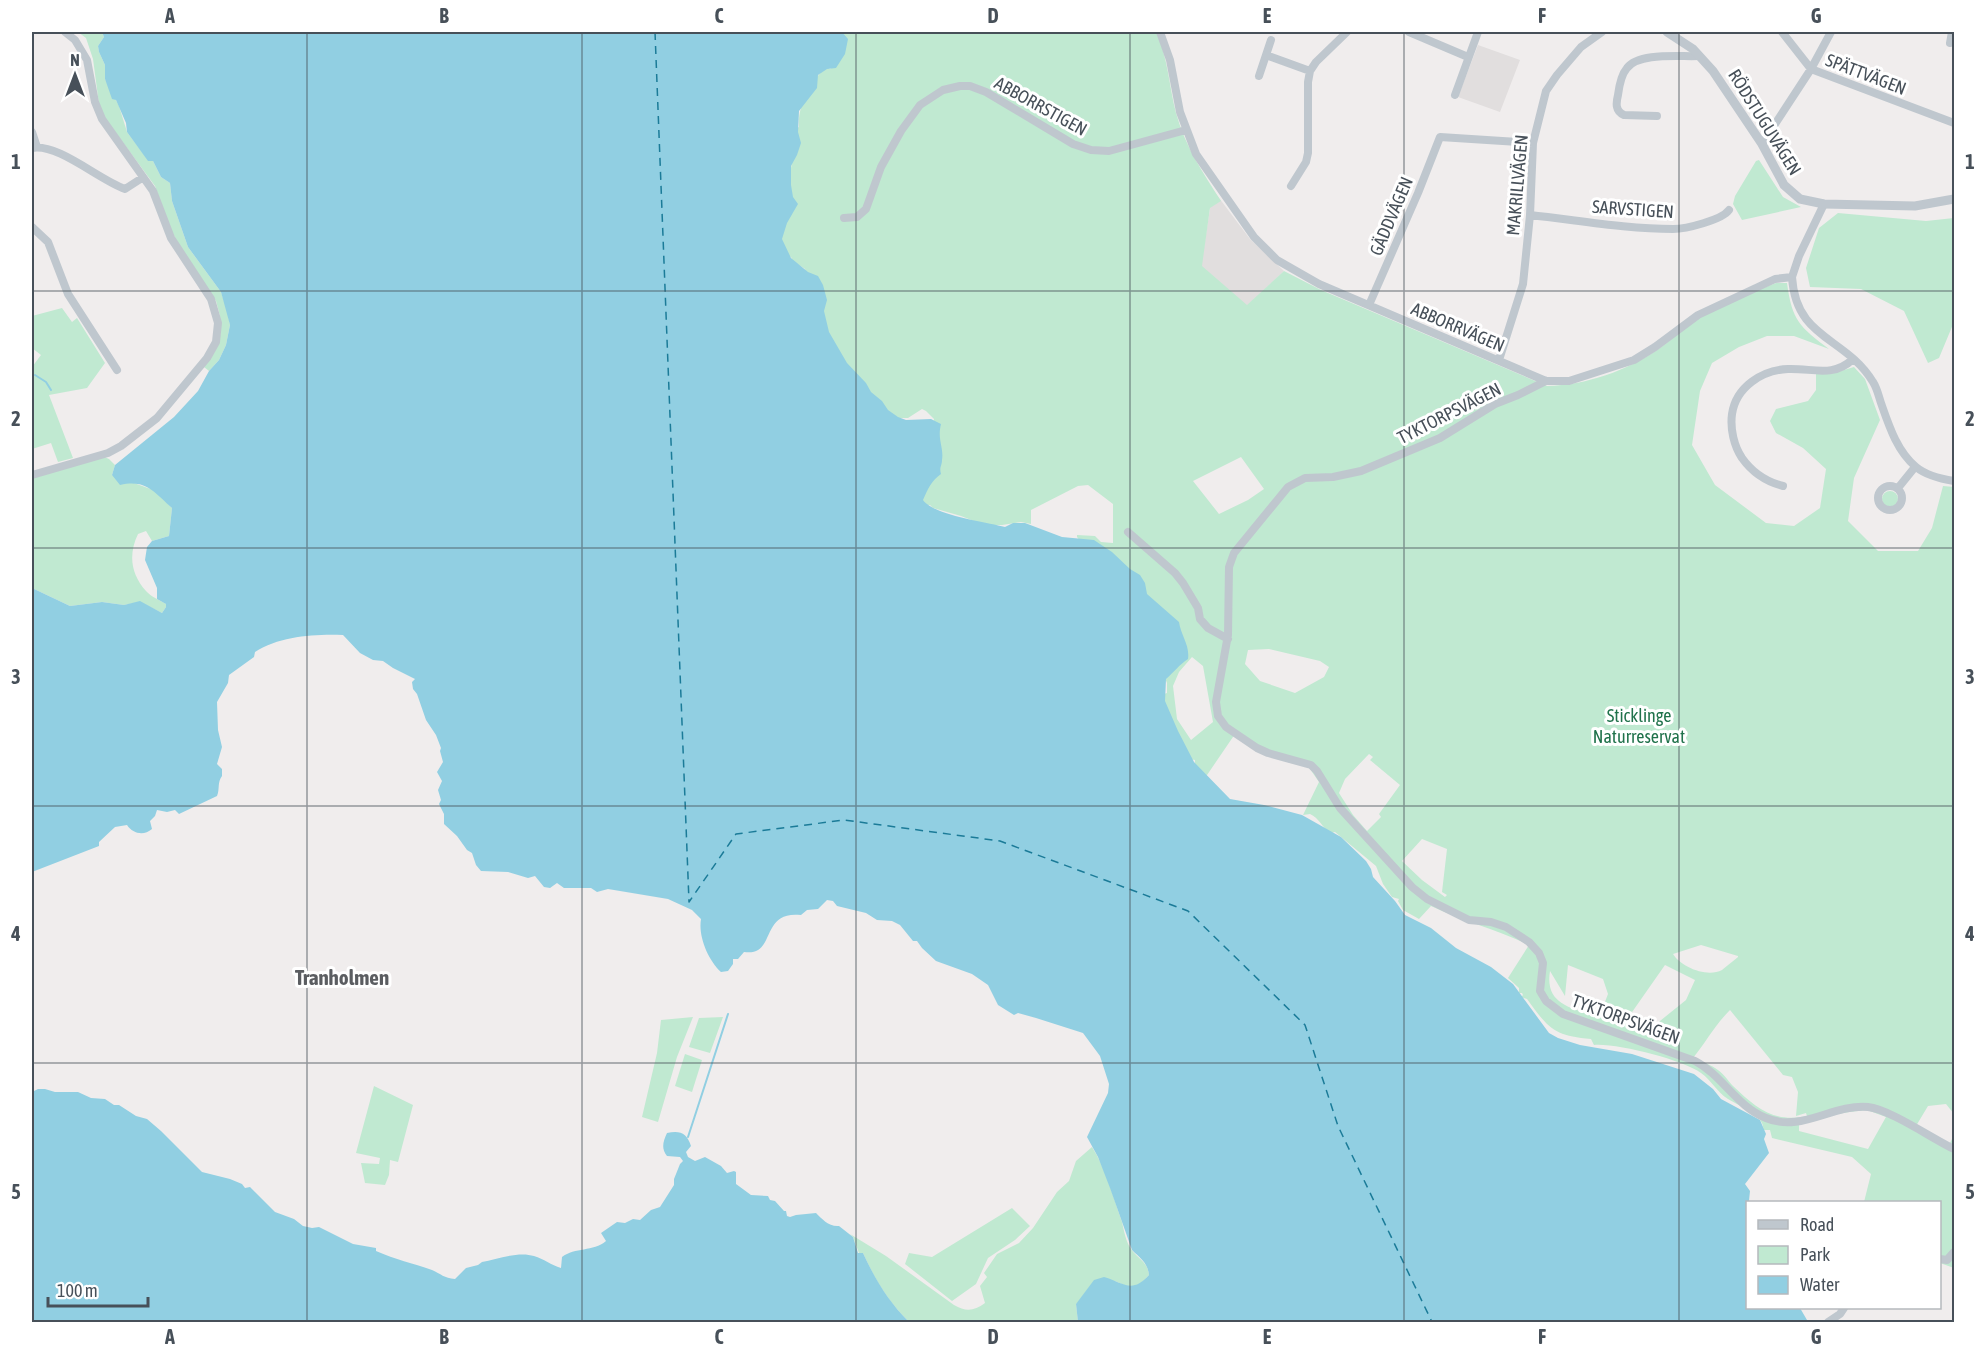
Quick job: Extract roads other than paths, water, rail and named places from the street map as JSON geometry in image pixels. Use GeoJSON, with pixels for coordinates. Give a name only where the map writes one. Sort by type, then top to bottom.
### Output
{"type":"FeatureCollection","features":[{"type":"Feature","properties":{"kind":"street"},"geometry":{"type":"LineString","coordinates":[[32,475],[108,453],[121,446],[157,418],[207,358],[216,342],[218,323],[211,299],[178,250],[153,191],[102,119],[95,102],[87,60],[75,40],[65,32]]}},
{"type":"Feature","properties":{"kind":"street","name":"ABBORRVÄGEN"},"geometry":{"type":"LineString","coordinates":[[1160,32],[1170,60],[1175,91],[1186,130],[1196,154],[1254,237],[1278,260],[1319,284],[1532,376],[1546,381],[1569,381],[1614,368],[1634,360],[1655,347],[1698,315],[1775,279],[1792,277]]}},
{"type":"Feature","properties":{"kind":"street"},"geometry":{"type":"LineString","coordinates":[[1291,186],[1306,162],[1308,153],[1310,71],[1347,32]]}},
{"type":"Feature","properties":{"kind":"street"},"geometry":{"type":"LineString","coordinates":[[1409,32],[1468,57]]}},
{"type":"Feature","properties":{"kind":"street"},"geometry":{"type":"LineString","coordinates":[[1455,95],[1478,32]]}},
{"type":"Feature","properties":{"kind":"street","name":"MAKRILLVÄGEN"},"geometry":{"type":"LineString","coordinates":[[1499,360],[1523,284],[1530,216],[1533,143],[1546,91],[1581,47],[1602,32]]}},
{"type":"Feature","properties":{"kind":"street","name":"RÖDSTUGUVÄGEN"},"geometry":{"type":"LineString","coordinates":[[1667,32],[1693,49],[1720,81],[1762,144],[1784,185],[1792,194],[1811,202],[1824,204],[1915,206],[1954,199]]}},
{"type":"Feature","properties":{"kind":"street","name":"SPÄTTVÄGEN"},"geometry":{"type":"LineString","coordinates":[[1782,32],[1811,69],[1954,123]]}},
{"type":"Feature","properties":{"kind":"street"},"geometry":{"type":"LineString","coordinates":[[1762,144],[1811,69],[1831,32]]}},
{"type":"Feature","properties":{"kind":"street"},"geometry":{"type":"LineString","coordinates":[[1950,44],[1952,32]]}},
{"type":"Feature","properties":{"kind":"street"},"geometry":{"type":"LineString","coordinates":[[1258,76],[1271,40]]}},
{"type":"Feature","properties":{"kind":"street"},"geometry":{"type":"LineString","coordinates":[[1266,55],[1310,71]]}},
{"type":"Feature","properties":{"kind":"street"},"geometry":{"type":"LineString","coordinates":[[1657,116],[1620,114],[1617,109],[1623,73],[1627,67],[1632,62],[1648,57],[1699,56]]}},
{"type":"Feature","properties":{"kind":"street","name":"ABBORRSTIGEN"},"geometry":{"type":"LineString","coordinates":[[844,218],[856,217],[867,209],[881,167],[901,131],[920,105],[943,90],[970,86],[986,92],[1073,144],[1090,150],[1109,151],[1186,130]]}},
{"type":"Feature","properties":{"kind":"street"},"geometry":{"type":"LineString","coordinates":[[32,132],[34,147],[69,157],[114,185],[124,189],[142,178]]}},
{"type":"Feature","properties":{"kind":"street","name":"GÄDDVÄGEN"},"geometry":{"type":"LineString","coordinates":[[1369,305],[1440,137],[1533,143]]}},
{"type":"Feature","properties":{"kind":"street"},"geometry":{"type":"LineString","coordinates":[[1824,204],[1798,256],[1792,277],[1795,300],[1804,318],[1819,333],[1853,359],[1874,382],[1896,441],[1915,467],[1925,473],[1954,481]]}},
{"type":"Feature","properties":{"kind":"street","name":"SARVSTIGEN"},"geometry":{"type":"LineString","coordinates":[[1530,216],[1676,229],[1708,221],[1729,210]]}},
{"type":"Feature","properties":{"kind":"street"},"geometry":{"type":"LineString","coordinates":[[32,227],[48,242],[68,294],[117,370]]}},
{"type":"Feature","properties":{"kind":"street"},"geometry":{"type":"LineString","coordinates":[[1783,486],[1768,481],[1750,468],[1736,447],[1732,422],[1734,405],[1753,380],[1773,370],[1828,372],[1843,367],[1853,359]]}},
{"type":"Feature","properties":{"kind":"street","name":"TYKTORPSVÄGEN"},"geometry":{"type":"LineString","coordinates":[[1546,381],[1495,404],[1445,436],[1410,451],[1361,471],[1333,477],[1305,478],[1288,487],[1234,553],[1229,567],[1227,639],[1216,702],[1218,716],[1226,727],[1268,753],[1311,765],[1340,808],[1412,887],[1427,899],[1469,920],[1491,922],[1506,927],[1528,942],[1539,953],[1543,963],[1540,991],[1546,1001],[1563,1014],[1695,1061],[1706,1067],[1738,1098],[1765,1118],[1791,1124],[1835,1111],[1868,1107],[1884,1112],[1954,1149]]}},
{"type":"Feature","properties":{"kind":"street"},"geometry":{"type":"LineString","coordinates":[[1898,488],[1915,467]]}},
{"type":"Feature","properties":{"kind":"street"},"geometry":{"type":"LineString","coordinates":[[1128,532],[1175,573],[1198,608],[1200,619],[1208,628],[1227,639]]}},
{"type":"Feature","properties":{"kind":"street"},"geometry":{"type":"LineString","coordinates":[[1941,1259],[1947,1260],[1954,1252]]}},
{"type":"Feature","properties":{"kind":"street"},"geometry":{"type":"LineString","coordinates":[[1828,1323],[1843,1309]]}},
{"type":"Feature","properties":{"kind":"water"},"geometry":{"type":"Polygon","coordinates":[[[102,32],[842,32],[848,39],[845,54],[836,68],[827,69],[818,75],[817,88],[799,111],[798,132],[801,143],[791,166],[793,197],[798,204],[787,223],[782,239],[791,258],[808,272],[818,276],[827,300],[824,311],[829,332],[847,363],[866,383],[871,392],[898,417],[906,420],[931,419],[941,424],[941,474],[932,482],[923,500],[937,510],[948,514],[1005,527],[1013,523],[1025,523],[1062,537],[1094,540],[1112,552],[1140,575],[1145,583],[1147,594],[1179,622],[1188,649],[1188,659],[1166,679],[1165,701],[1194,762],[1230,799],[1302,815],[1341,837],[1366,861],[1373,877],[1405,915],[1431,928],[1456,948],[1491,967],[1513,984],[1549,1033],[1580,1045],[1632,1054],[1694,1074],[1713,1089],[1721,1099],[1760,1120],[1766,1134],[1764,1139],[1769,1153],[1745,1184],[1750,1191],[1749,1201],[1746,1201],[1746,1309],[1801,1309],[1807,1320],[1804,1322],[1078,1322],[1076,1304],[1094,1280],[1104,1277],[1133,1286],[1149,1275],[1141,1258],[1132,1250],[1098,1157],[1087,1137],[1108,1093],[1109,1084],[1100,1056],[1083,1033],[1018,1013],[1014,1015],[998,1005],[988,985],[972,974],[936,961],[917,941],[913,941],[900,925],[892,921],[877,920],[866,913],[837,906],[833,901],[827,900],[818,909],[807,910],[801,915],[788,915],[779,919],[761,948],[754,952],[744,952],[738,959],[733,959],[733,964],[728,971],[721,972],[705,947],[700,926],[701,919],[692,910],[668,899],[608,889],[597,892],[591,888],[564,888],[557,883],[550,888],[544,887],[535,876],[528,878],[508,872],[481,871],[472,853],[444,824],[438,790],[442,781],[437,772],[443,762],[441,748],[413,689],[412,682],[415,679],[383,661],[373,660],[360,653],[343,635],[309,636],[275,642],[255,652],[254,657],[229,675],[228,683],[217,702],[218,730],[222,747],[217,764],[222,769],[222,776],[217,796],[179,814],[175,810],[167,812],[157,810],[150,821],[152,829],[146,833],[135,832],[127,825],[115,827],[99,842],[99,846],[32,872],[32,588],[70,606],[102,602],[124,605],[140,601],[162,613],[166,604],[157,599],[157,588],[145,560],[147,547],[152,541],[169,536],[172,508],[149,488],[137,484],[120,485],[112,475],[115,465],[174,417],[198,391],[209,371],[219,360],[226,345],[230,325],[221,292],[188,247],[172,201],[170,183],[161,177],[153,161],[148,161],[127,132],[126,123],[116,100],[112,99],[105,79],[105,65],[98,46],[104,37],[102,32]]]}},
{"type":"Feature","properties":{"kind":"water"},"geometry":{"type":"Polygon","coordinates":[[[38,1089],[78,1092],[119,1105],[136,1116],[147,1119],[202,1172],[230,1179],[242,1184],[245,1188],[250,1187],[275,1212],[294,1219],[303,1226],[319,1227],[353,1244],[376,1248],[376,1251],[383,1254],[455,1279],[466,1268],[515,1255],[534,1256],[561,1268],[562,1257],[606,1241],[601,1233],[617,1222],[640,1220],[651,1210],[660,1207],[674,1185],[674,1179],[683,1161],[680,1157],[667,1156],[663,1148],[664,1142],[667,1133],[679,1132],[685,1135],[691,1146],[686,1152],[688,1157],[695,1161],[705,1157],[721,1166],[727,1173],[736,1172],[736,1184],[751,1195],[768,1196],[786,1211],[787,1216],[816,1213],[826,1222],[839,1226],[853,1237],[858,1253],[863,1253],[883,1289],[909,1322],[32,1322],[32,1092],[38,1089]]]}},
{"type":"Feature","properties":{"kind":"waterway"},"geometry":{"type":"LineString","coordinates":[[35,375],[46,382],[51,390]]}},
{"type":"Feature","properties":{"kind":"waterway"},"geometry":{"type":"LineString","coordinates":[[688,1137],[728,1014]]}},
{"type":"Feature","properties":{"kind":"district","name":"Tranholmen"},"geometry":{"type":"Point","coordinates":[342,977]}},
{"type":"Feature","properties":{"kind":"park label","name":"Sticklinge Naturreservat"},"geometry":{"type":"Point","coordinates":[1639,725]}}]}
